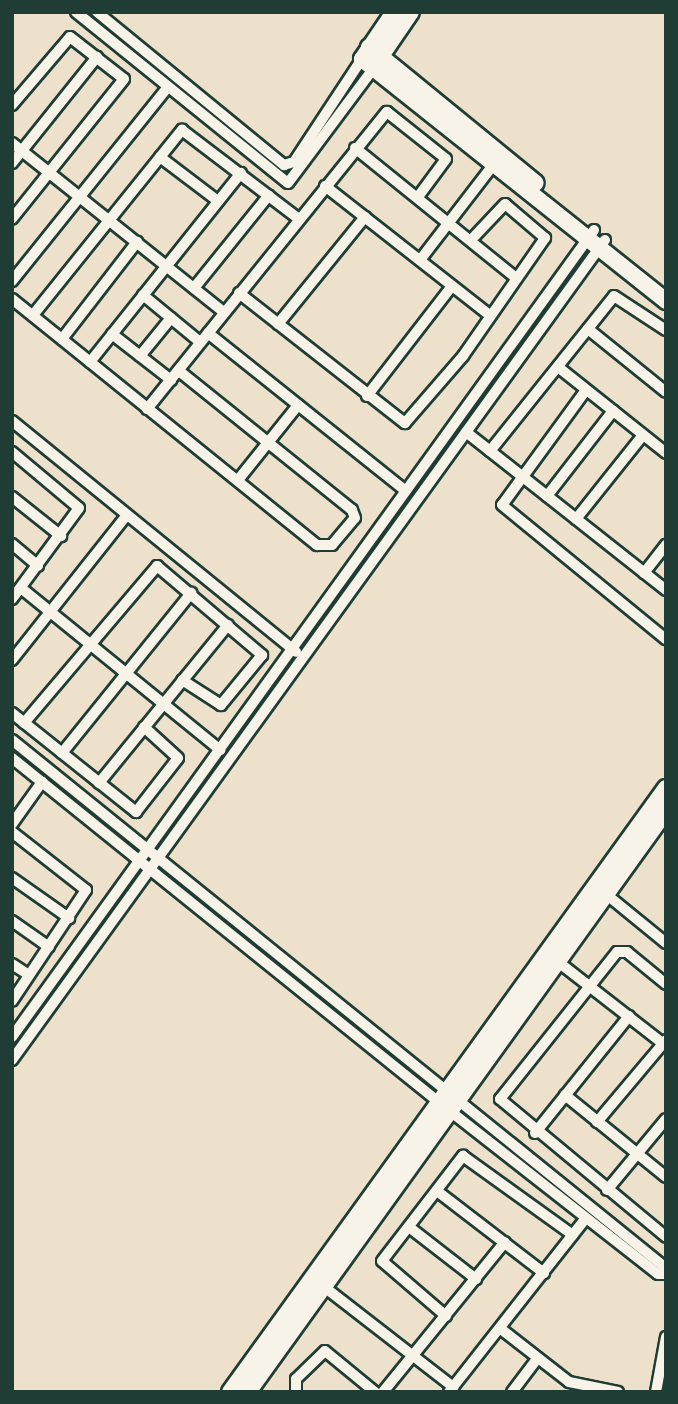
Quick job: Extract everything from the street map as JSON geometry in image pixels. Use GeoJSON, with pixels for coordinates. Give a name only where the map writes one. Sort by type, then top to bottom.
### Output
{"type":"FeatureCollection","features":[{"type":"Feature","properties":{"kind":"street"},"geometry":{"type":"LineString","coordinates":[[76,12],[288,183],[371,57],[394,12]]}},
{"type":"Feature","properties":{"kind":"street"},"geometry":{"type":"LineString","coordinates":[[97,12],[284,165],[294,162],[371,57],[411,12]]}},
{"type":"Feature","properties":{"kind":"street"},"geometry":{"type":"LineString","coordinates":[[12,105],[66,39],[97,57],[124,82],[12,219]]}},
{"type":"Feature","properties":{"kind":"street"},"geometry":{"type":"LineString","coordinates":[[12,163],[97,57]]}},
{"type":"Feature","properties":{"kind":"street"},"geometry":{"type":"LineString","coordinates":[[371,57],[494,164],[666,288]]}},
{"type":"Feature","properties":{"kind":"street"},"geometry":{"type":"LineString","coordinates":[[371,57],[596,239],[666,301]]}},
{"type":"Feature","properties":{"kind":"street"},"geometry":{"type":"LineString","coordinates":[[12,281],[168,87]]}},
{"type":"Feature","properties":{"kind":"street"},"geometry":{"type":"LineString","coordinates":[[148,409],[383,113],[391,113],[446,159],[418,197]]}},
{"type":"Feature","properties":{"kind":"street"},"geometry":{"type":"LineString","coordinates":[[33,316],[160,157],[186,130],[299,219]]}},
{"type":"Feature","properties":{"kind":"street"},"geometry":{"type":"LineString","coordinates":[[12,143],[224,312]]}},
{"type":"Feature","properties":{"kind":"street"},"geometry":{"type":"LineString","coordinates":[[355,148],[515,277]]}},
{"type":"Feature","properties":{"kind":"street"},"geometry":{"type":"LineString","coordinates":[[160,157],[218,201]]}},
{"type":"Feature","properties":{"kind":"street"},"geometry":{"type":"LineString","coordinates":[[420,260],[494,164]]}},
{"type":"Feature","properties":{"kind":"street"},"geometry":{"type":"LineString","coordinates":[[90,362],[241,173]]}},
{"type":"Feature","properties":{"kind":"street"},"geometry":{"type":"LineString","coordinates":[[326,186],[488,314]]}},
{"type":"Feature","properties":{"kind":"street"},"geometry":{"type":"LineString","coordinates":[[194,288],[269,195]]}},
{"type":"Feature","properties":{"kind":"street"},"geometry":{"type":"LineString","coordinates":[[239,293],[401,423],[409,421],[545,238],[515,209],[500,206],[471,240]]}},
{"type":"Feature","properties":{"kind":"street"},"geometry":{"type":"LineString","coordinates":[[278,324],[365,217]]}},
{"type":"Feature","properties":{"kind":"street"},"geometry":{"type":"LineString","coordinates":[[12,1060],[466,432],[596,239]]}},
{"type":"Feature","properties":{"kind":"street"},"geometry":{"type":"LineString","coordinates":[[12,1037],[406,491],[596,239]]}},
{"type":"Feature","properties":{"kind":"street"},"geometry":{"type":"LineString","coordinates":[[62,339],[137,242]]}},
{"type":"Feature","properties":{"kind":"street"},"geometry":{"type":"LineString","coordinates":[[367,396],[452,286]]}},
{"type":"Feature","properties":{"kind":"street"},"geometry":{"type":"LineString","coordinates":[[143,295],[200,342]]}},
{"type":"Feature","properties":{"kind":"street"},"geometry":{"type":"LineString","coordinates":[[490,451],[618,295],[666,330]]}},
{"type":"Feature","properties":{"kind":"street"},"geometry":{"type":"LineString","coordinates":[[12,299],[322,548],[352,522],[352,510],[267,443],[174,375],[140,356],[113,334]]}},
{"type":"Feature","properties":{"kind":"street"},"geometry":{"type":"LineString","coordinates":[[140,356],[171,318]]}},
{"type":"Feature","properties":{"kind":"street"},"geometry":{"type":"LineString","coordinates":[[588,329],[666,392]]}},
{"type":"Feature","properties":{"kind":"street"},"geometry":{"type":"LineString","coordinates":[[208,333],[406,491]]}},
{"type":"Feature","properties":{"kind":"street"},"geometry":{"type":"LineString","coordinates":[[558,367],[666,453]]}},
{"type":"Feature","properties":{"kind":"street"},"geometry":{"type":"LineString","coordinates":[[586,390],[521,475],[504,508],[666,639]]}},
{"type":"Feature","properties":{"kind":"street"},"geometry":{"type":"LineString","coordinates":[[238,480],[298,405]]}},
{"type":"Feature","properties":{"kind":"street"},"geometry":{"type":"LineString","coordinates":[[547,496],[613,411]]}},
{"type":"Feature","properties":{"kind":"street"},"geometry":{"type":"LineString","coordinates":[[12,421],[304,657]]}},
{"type":"Feature","properties":{"kind":"street"},"geometry":{"type":"LineString","coordinates":[[466,432],[666,590]]}},
{"type":"Feature","properties":{"kind":"street"},"geometry":{"type":"LineString","coordinates":[[576,519],[643,435]]}},
{"type":"Feature","properties":{"kind":"street"},"geometry":{"type":"LineString","coordinates":[[12,452],[77,503],[79,513],[12,598]]}},
{"type":"Feature","properties":{"kind":"street"},"geometry":{"type":"LineString","coordinates":[[12,497],[61,536]]}},
{"type":"Feature","properties":{"kind":"street"},"geometry":{"type":"LineString","coordinates":[[12,660],[127,515]]}},
{"type":"Feature","properties":{"kind":"street"},"geometry":{"type":"LineString","coordinates":[[12,544],[38,566]]}},
{"type":"Feature","properties":{"kind":"street"},"geometry":{"type":"LineString","coordinates":[[644,573],[666,545]]}},
{"type":"Feature","properties":{"kind":"street"},"geometry":{"type":"LineString","coordinates":[[24,723],[89,643],[157,566],[262,655],[225,703],[213,704],[182,680]]}},
{"type":"Feature","properties":{"kind":"street"},"geometry":{"type":"LineString","coordinates":[[21,587],[220,750]]}},
{"type":"Feature","properties":{"kind":"street"},"geometry":{"type":"LineString","coordinates":[[62,753],[191,593]]}},
{"type":"Feature","properties":{"kind":"street"},"geometry":{"type":"LineString","coordinates":[[99,783],[228,625]]}},
{"type":"Feature","properties":{"kind":"street"},"geometry":{"type":"LineString","coordinates":[[12,713],[132,811],[142,809],[178,758],[144,727]]}},
{"type":"Feature","properties":{"kind":"street"},"geometry":{"type":"LineString","coordinates":[[12,740],[159,859],[586,1218],[666,1274]]}},
{"type":"Feature","properties":{"kind":"street"},"geometry":{"type":"LineString","coordinates":[[12,758],[150,870],[666,1268]]}},
{"type":"Feature","properties":{"kind":"street"},"geometry":{"type":"LineString","coordinates":[[12,824],[42,782]]}},
{"type":"Feature","properties":{"kind":"street"},"geometry":{"type":"LineString","coordinates":[[248,1392],[448,1100],[557,961],[666,788]]}},
{"type":"Feature","properties":{"kind":"street"},"geometry":{"type":"LineString","coordinates":[[230,1392],[602,891],[666,811]]}},
{"type":"Feature","properties":{"kind":"street"},"geometry":{"type":"LineString","coordinates":[[12,832],[85,886],[69,918],[12,1001]]}},
{"type":"Feature","properties":{"kind":"street"},"geometry":{"type":"LineString","coordinates":[[12,878],[69,918]]}},
{"type":"Feature","properties":{"kind":"street"},"geometry":{"type":"LineString","coordinates":[[602,891],[666,943]]}},
{"type":"Feature","properties":{"kind":"street"},"geometry":{"type":"LineString","coordinates":[[12,921],[49,947]]}},
{"type":"Feature","properties":{"kind":"street"},"geometry":{"type":"LineString","coordinates":[[666,984],[622,952],[502,1093],[504,1108],[666,1237]]}},
{"type":"Feature","properties":{"kind":"street"},"geometry":{"type":"LineString","coordinates":[[557,961],[665,1043],[597,1122]]}},
{"type":"Feature","properties":{"kind":"street"},"geometry":{"type":"LineString","coordinates":[[12,964],[29,975]]}},
{"type":"Feature","properties":{"kind":"street"},"geometry":{"type":"LineString","coordinates":[[535,1133],[629,1016]]}},
{"type":"Feature","properties":{"kind":"street"},"geometry":{"type":"LineString","coordinates":[[565,1095],[666,1177]]}},
{"type":"Feature","properties":{"kind":"street"},"geometry":{"type":"LineString","coordinates":[[607,1189],[666,1119]]}},
{"type":"Feature","properties":{"kind":"street"},"geometry":{"type":"LineString","coordinates":[[446,1316],[382,1265],[463,1156],[473,1157],[573,1235]]}},
{"type":"Feature","properties":{"kind":"street"},"geometry":{"type":"LineString","coordinates":[[437,1191],[544,1273]]}},
{"type":"Feature","properties":{"kind":"street"},"geometry":{"type":"LineString","coordinates":[[323,1286],[451,1389],[586,1218]]}},
{"type":"Feature","properties":{"kind":"street"},"geometry":{"type":"LineString","coordinates":[[409,1227],[476,1279]]}},
{"type":"Feature","properties":{"kind":"street"},"geometry":{"type":"LineString","coordinates":[[383,1392],[505,1242]]}},
{"type":"Feature","properties":{"kind":"street"},"geometry":{"type":"LineString","coordinates":[[500,1329],[568,1387],[618,1392]]}},
{"type":"Feature","properties":{"kind":"street"},"geometry":{"type":"LineString","coordinates":[[656,1392],[666,1337]]}},
{"type":"Feature","properties":{"kind":"street"},"geometry":{"type":"LineString","coordinates":[[296,1392],[296,1379],[325,1351],[375,1392]]}},
{"type":"Feature","properties":{"kind":"street"},"geometry":{"type":"LineString","coordinates":[[512,1392],[537,1359]]}}]}
